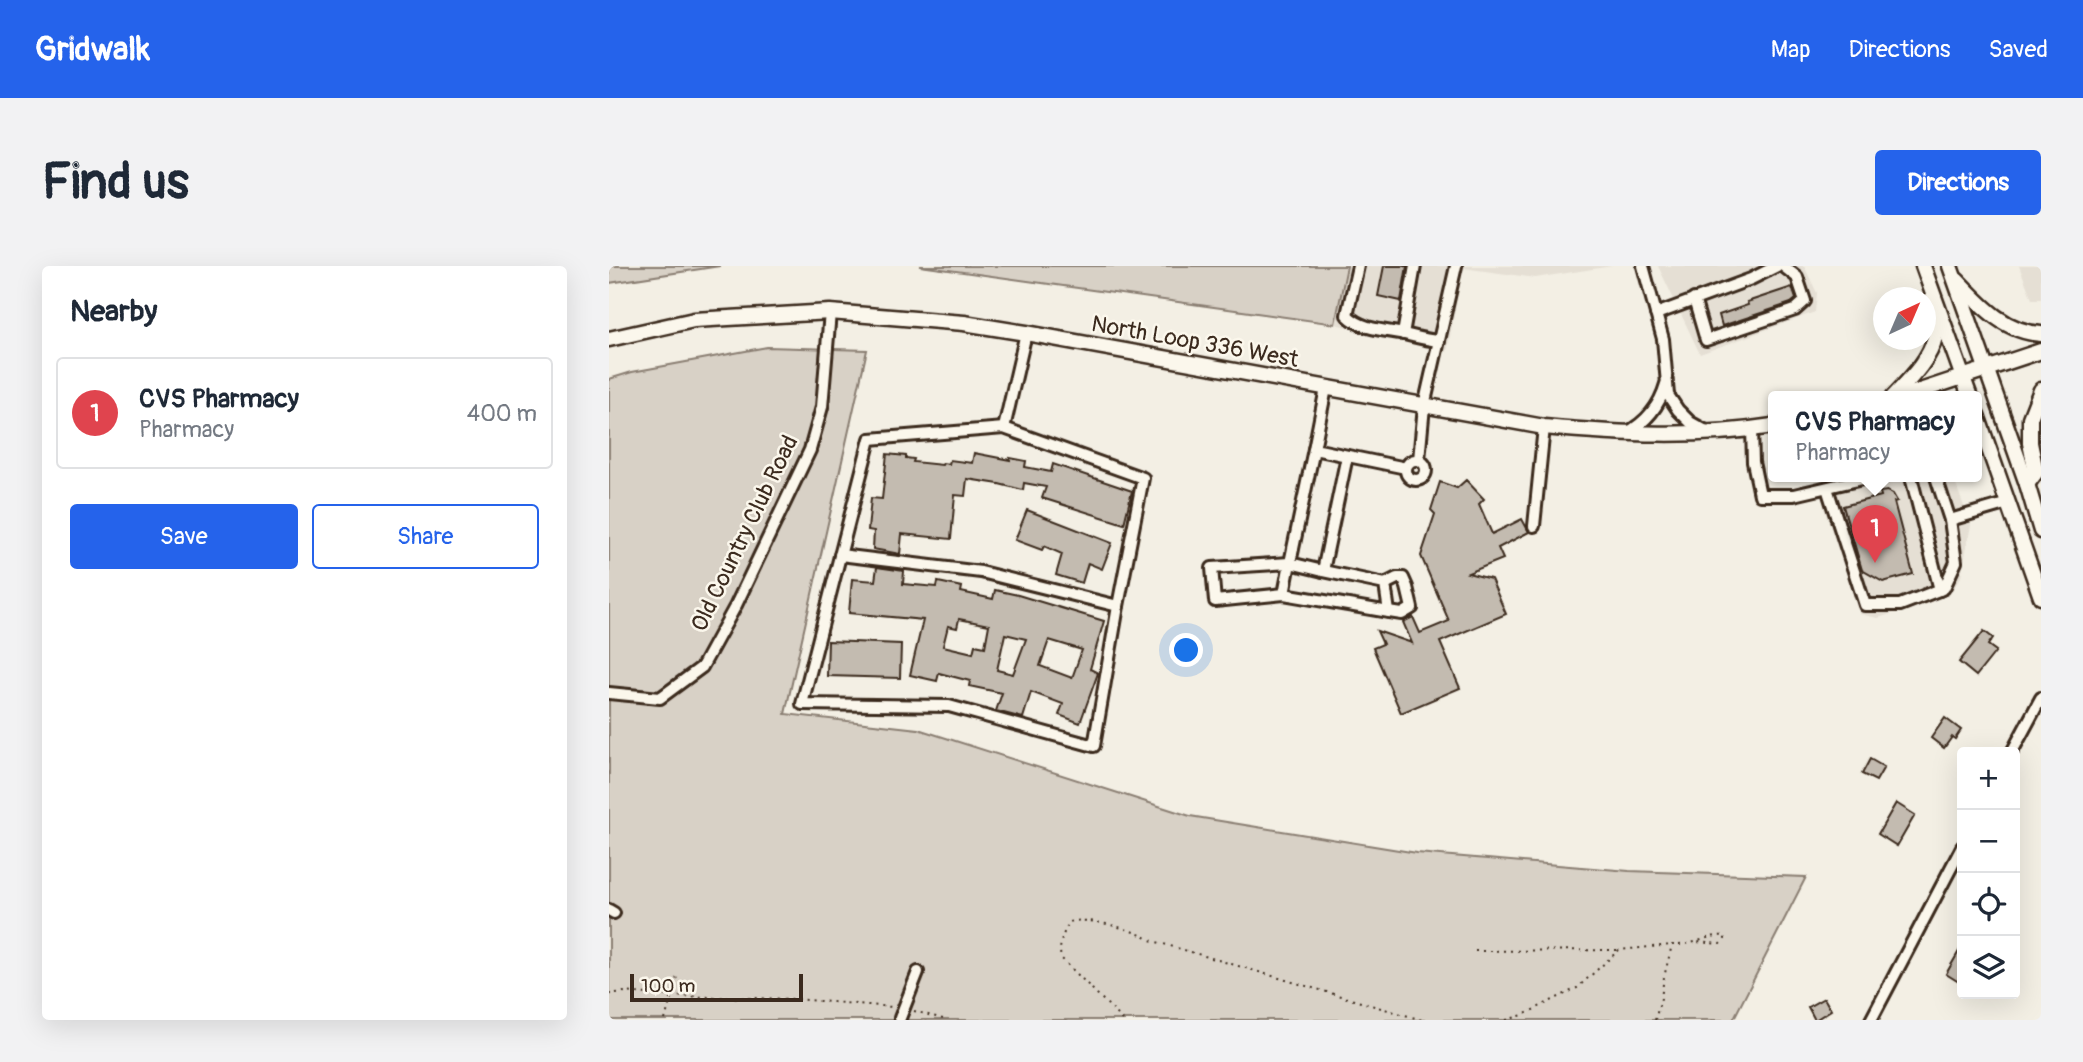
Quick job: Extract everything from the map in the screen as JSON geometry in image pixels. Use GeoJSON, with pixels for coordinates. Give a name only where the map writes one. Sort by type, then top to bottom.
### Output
{"type":"FeatureCollection","features":[{"type":"Feature","properties":{"kind":"main road"},"geometry":{"type":"LineString","coordinates":[[1923,266],[1968,391]]}},
{"type":"Feature","properties":{"kind":"main road"},"geometry":{"type":"LineString","coordinates":[[1952,271],[1986,310],[2005,324],[2033,334],[2041,334]]}},
{"type":"Feature","properties":{"kind":"main road"},"geometry":{"type":"LineString","coordinates":[[1952,271],[2040,527]]}},
{"type":"Feature","properties":{"kind":"main road"},"geometry":{"type":"LineString","coordinates":[[1898,391],[1927,356],[1935,339],[1938,309]]}},
{"type":"Feature","properties":{"kind":"main road","name":"North Loop 336 West"},"geometry":{"type":"LineString","coordinates":[[609,339],[694,320],[830,312],[964,323],[1544,427],[1625,433],[1708,432],[1768,427]]}},
{"type":"Feature","properties":{"kind":"main road"},"geometry":{"type":"LineString","coordinates":[[1927,391],[2041,351]]}},
{"type":"Feature","properties":{"kind":"main road"},"geometry":{"type":"LineString","coordinates":[[2027,484],[2036,472],[2030,443],[2030,418],[2041,390]]}},
{"type":"Feature","properties":{"kind":"main road"},"geometry":{"type":"LineString","coordinates":[[1982,432],[2041,597]]}},
{"type":"Feature","properties":{"kind":"street"},"geometry":{"type":"LineString","coordinates":[[1358,266],[1347,315],[1354,322],[1375,330],[1439,341]]}},
{"type":"Feature","properties":{"kind":"street"},"geometry":{"type":"LineString","coordinates":[[1403,334],[1415,266]]}},
{"type":"Feature","properties":{"kind":"street"},"geometry":{"type":"LineString","coordinates":[[1419,460],[1424,406],[1456,266]]}},
{"type":"Feature","properties":{"kind":"street"},"geometry":{"type":"LineString","coordinates":[[1643,266],[1663,339],[1668,395],[1690,422],[1708,432]]}},
{"type":"Feature","properties":{"kind":"street"},"geometry":{"type":"LineString","coordinates":[[1656,314],[1751,279],[1777,266]]}},
{"type":"Feature","properties":{"kind":"street"},"geometry":{"type":"LineString","coordinates":[[1694,299],[1706,340],[1795,310],[1805,301],[1797,277],[1783,266]]}},
{"type":"Feature","properties":{"kind":"street","name":"Old Country Club Road"},"geometry":{"type":"LineString","coordinates":[[609,693],[660,698],[702,667],[736,605],[810,450],[821,407],[830,312]]}},
{"type":"Feature","properties":{"kind":"street"},"geometry":{"type":"LineString","coordinates":[[1004,428],[1026,333]]}},
{"type":"Feature","properties":{"kind":"street"},"geometry":{"type":"LineString","coordinates":[[1625,433],[1636,428],[1653,411],[1663,395],[1666,382]]}},
{"type":"Feature","properties":{"kind":"street"},"geometry":{"type":"LineString","coordinates":[[1284,594],[1326,388]]}},
{"type":"Feature","properties":{"kind":"street"},"geometry":{"type":"LineString","coordinates":[[1534,526],[1544,427]]}},
{"type":"Feature","properties":{"kind":"street"},"geometry":{"type":"LineString","coordinates":[[1004,428],[1143,478],[1094,746],[949,706],[802,704],[870,439],[1004,428]]}},
{"type":"Feature","properties":{"kind":"street"},"geometry":{"type":"LineString","coordinates":[[1752,429],[1753,462],[1760,495],[1794,495],[1851,482]]}},
{"type":"Feature","properties":{"kind":"street"},"geometry":{"type":"LineString","coordinates":[[1314,449],[1406,468]]}},
{"type":"Feature","properties":{"kind":"street"},"geometry":{"type":"LineString","coordinates":[[1323,571],[1347,456]]}},
{"type":"Feature","properties":{"kind":"street"},"geometry":{"type":"LineString","coordinates":[[1419,460],[1426,464],[1427,473],[1422,480],[1414,481],[1407,476],[1406,468],[1410,461],[1419,460]]}},
{"type":"Feature","properties":{"kind":"street"},"geometry":{"type":"LineString","coordinates":[[1912,482],[1940,590]]}},
{"type":"Feature","properties":{"kind":"street"},"geometry":{"type":"LineString","coordinates":[[1827,488],[1865,605],[1900,605],[1944,588],[1956,562],[1950,520],[1938,482]]}},
{"type":"Feature","properties":{"kind":"street"},"geometry":{"type":"LineString","coordinates":[[1950,520],[2008,503]]}},
{"type":"Feature","properties":{"kind":"street"},"geometry":{"type":"LineString","coordinates":[[839,555],[981,572],[1118,606]]}},
{"type":"Feature","properties":{"kind":"street"},"geometry":{"type":"LineString","coordinates":[[1290,564],[1385,584],[1403,578],[1412,608],[1402,614],[1284,594],[1215,601],[1212,568],[1290,564]]}},
{"type":"Feature","properties":{"kind":"street"},"geometry":{"type":"LineString","coordinates":[[1385,584],[1389,612]]}},
{"type":"Feature","properties":{"kind":"street"},"geometry":{"type":"LineString","coordinates":[[2015,747],[2041,698]]}},
{"type":"Feature","properties":{"kind":"street"},"geometry":{"type":"LineString","coordinates":[[1871,1020],[1957,857]]}},
{"type":"Feature","properties":{"kind":"street"},"geometry":{"type":"LineString","coordinates":[[902,1013],[918,971]]}},
{"type":"Feature","properties":{"kind":"path"},"geometry":{"type":"LineString","coordinates":[[1123,1020],[1104,1004],[1097,992],[1061,958],[1059,954],[1063,933],[1070,922],[1086,919],[1114,926],[1150,940],[1422,1020]]}},
{"type":"Feature","properties":{"kind":"path"},"geometry":{"type":"LineString","coordinates":[[1475,951],[1619,950],[1696,942],[1721,934],[1725,936],[1720,944],[1696,942]]}},
{"type":"Feature","properties":{"kind":"path"},"geometry":{"type":"LineString","coordinates":[[1655,1020],[1672,945]]}},
{"type":"Feature","properties":{"kind":"path"},"geometry":{"type":"LineString","coordinates":[[1506,1020],[1523,1015],[1577,988],[1619,950]]}},
{"type":"Feature","properties":{"kind":"path"},"geometry":{"type":"LineString","coordinates":[[665,1020],[678,973]]}},
{"type":"Feature","properties":{"kind":"path"},"geometry":{"type":"LineString","coordinates":[[609,994],[623,992],[796,999],[947,1020]]}},
{"type":"Feature","properties":{"kind":"shaded area"},"geometry":{"type":"Polygon","coordinates":[[[609,266],[720,266],[609,283],[609,266]]]}},
{"type":"Feature","properties":{"kind":"shaded area"},"geometry":{"type":"Polygon","coordinates":[[[920,266],[1347,266],[1335,324],[920,266]]]}},
{"type":"Feature","properties":{"kind":"shaded area"},"geometry":{"type":"Polygon","coordinates":[[[1347,266],[1612,266],[1535,278],[1463,268],[1447,352],[1335,324],[1347,266]]]}},
{"type":"Feature","properties":{"kind":"shaded area"},"geometry":{"type":"Polygon","coordinates":[[[1658,266],[1804,266],[1817,293],[1815,312],[1700,354],[1658,266]]]}},
{"type":"Feature","properties":{"kind":"shaded area"},"geometry":{"type":"Polygon","coordinates":[[[2019,266],[2041,266],[2041,299],[2032,299],[2019,266]]]}},
{"type":"Feature","properties":{"kind":"shaded area"},"geometry":{"type":"Polygon","coordinates":[[[767,347],[867,350],[785,714],[918,729],[1190,816],[1417,853],[1629,871],[1806,877],[1733,1020],[609,1020],[609,379],[632,372],[767,347]]]}},
{"type":"Feature","properties":{"kind":"shaded area"},"geometry":{"type":"Polygon","coordinates":[[[1820,482],[1955,482],[1971,525],[1961,577],[1949,595],[1878,618],[1860,614],[1824,508],[1820,482]]]}},
{"type":"Feature","properties":{"kind":"building"},"geometry":{"type":"Polygon","coordinates":[[[1384,266],[1407,266],[1401,301],[1378,296],[1384,266]]]}},
{"type":"Feature","properties":{"kind":"building"},"geometry":{"type":"Polygon","coordinates":[[[1792,287],[1796,299],[1791,303],[1722,326],[1719,315],[1748,305],[1747,302],[1792,287]]]}},
{"type":"Feature","properties":{"kind":"building"},"geometry":{"type":"Polygon","coordinates":[[[974,453],[1026,461],[1025,467],[1051,472],[1053,464],[1132,491],[1124,524],[1042,498],[1046,487],[1024,483],[1023,490],[967,479],[965,496],[955,495],[951,539],[902,534],[900,554],[873,549],[874,531],[868,530],[871,498],[882,499],[887,454],[906,456],[914,459],[913,462],[942,465],[949,464],[950,460],[972,463],[974,453]]]}},
{"type":"Feature","properties":{"kind":"building"},"geometry":{"type":"Polygon","coordinates":[[[1466,480],[1484,499],[1479,504],[1492,534],[1522,519],[1529,532],[1498,548],[1503,559],[1468,573],[1491,579],[1506,614],[1440,642],[1460,688],[1401,713],[1373,648],[1383,644],[1377,631],[1412,643],[1403,622],[1413,617],[1420,633],[1449,621],[1421,556],[1435,514],[1431,510],[1440,482],[1457,488],[1466,480]]]}},
{"type":"Feature","properties":{"kind":"building"},"geometry":{"type":"Polygon","coordinates":[[[1880,492],[1893,494],[1897,501],[1894,502],[1913,574],[1883,582],[1862,570],[1843,506],[1881,496],[1880,492]]]}},
{"type":"Feature","properties":{"kind":"building"},"geometry":{"type":"Polygon","coordinates":[[[1027,510],[1112,543],[1102,569],[1088,563],[1082,583],[1056,575],[1062,554],[1044,546],[1042,550],[1015,540],[1027,510]]]}},
{"type":"Feature","properties":{"kind":"building"},"geometry":{"type":"Polygon","coordinates":[[[877,567],[904,571],[903,584],[937,587],[938,582],[962,587],[961,592],[993,599],[995,590],[1104,621],[1090,669],[1098,673],[1080,723],[1059,715],[1063,704],[1031,692],[1023,718],[996,711],[1002,693],[969,686],[970,681],[939,673],[937,681],[910,675],[923,620],[849,613],[852,579],[875,581],[877,567]],[[959,619],[957,628],[948,626],[943,646],[973,653],[975,645],[985,647],[989,625],[959,619]],[[1005,634],[997,670],[1013,674],[1026,639],[1005,634]],[[1049,640],[1040,666],[1072,678],[1082,650],[1049,640]]]}},
{"type":"Feature","properties":{"kind":"building"},"geometry":{"type":"Polygon","coordinates":[[[1984,631],[1993,638],[1988,645],[1996,651],[1976,676],[1959,662],[1984,631]]]}},
{"type":"Feature","properties":{"kind":"building"},"geometry":{"type":"Polygon","coordinates":[[[828,641],[901,644],[900,678],[827,676],[828,641]]]}},
{"type":"Feature","properties":{"kind":"building"},"geometry":{"type":"Polygon","coordinates":[[[1945,718],[1961,730],[1944,748],[1931,738],[1945,718]]]}},
{"type":"Feature","properties":{"kind":"building"},"geometry":{"type":"Polygon","coordinates":[[[1870,759],[1884,767],[1876,781],[1862,774],[1870,759]]]}},
{"type":"Feature","properties":{"kind":"building"},"geometry":{"type":"Polygon","coordinates":[[[1896,803],[1915,815],[1897,846],[1878,834],[1896,803]]]}},
{"type":"Feature","properties":{"kind":"building"},"geometry":{"type":"Polygon","coordinates":[[[1957,955],[1957,981],[1946,974],[1957,955]]]}},
{"type":"Feature","properties":{"kind":"building"},"geometry":{"type":"Polygon","coordinates":[[[1824,998],[1831,1010],[1815,1020],[1808,1007],[1824,998]]]}},
{"type":"Feature","properties":{"kind":"place","name":"CVS Pharmacy"},"geometry":{"type":"Point","coordinates":[1875,563]}}]}
